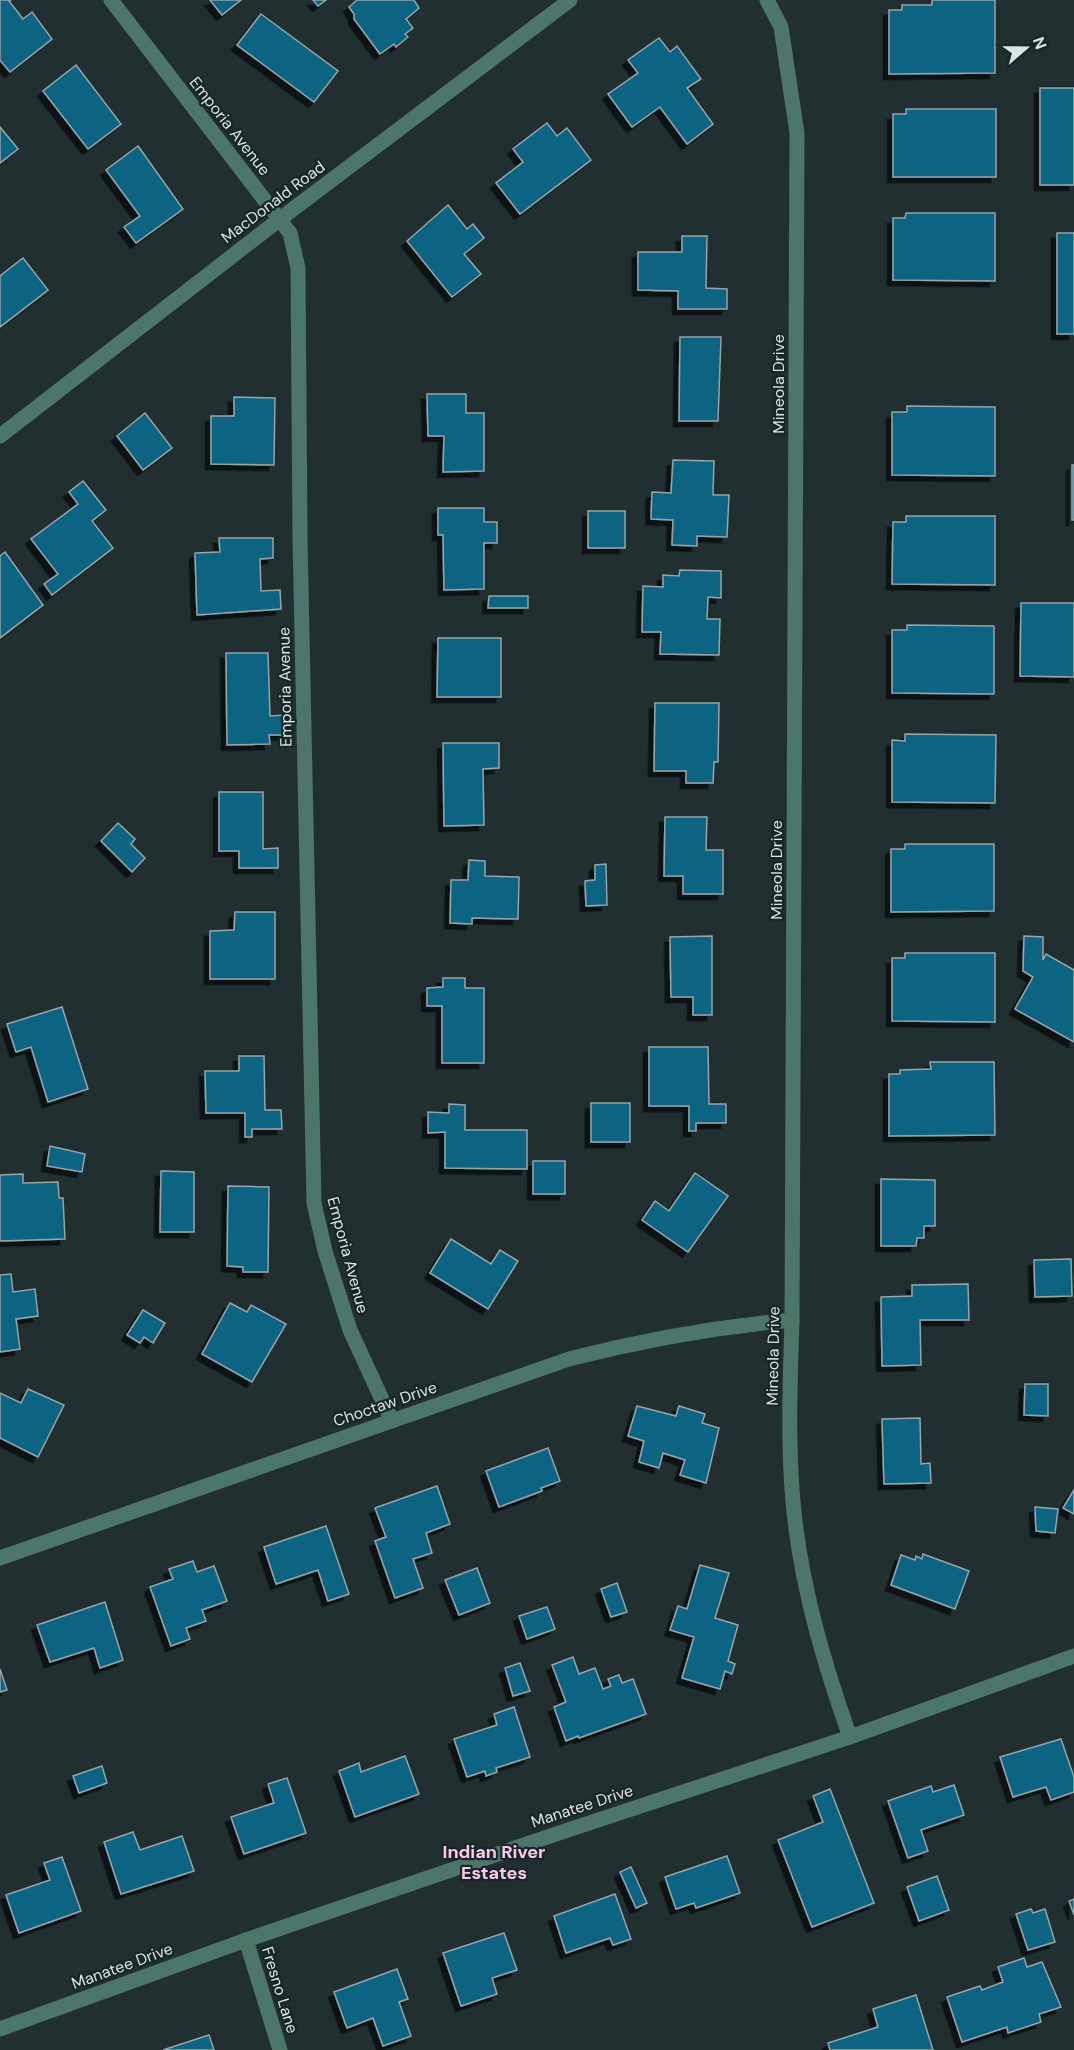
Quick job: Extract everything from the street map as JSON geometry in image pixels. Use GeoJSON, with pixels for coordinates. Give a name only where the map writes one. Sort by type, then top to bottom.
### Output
{"type":"FeatureCollection","features":[{"type":"Feature","properties":{"kind":"street","name":"Emporia Avenue"},"geometry":{"type":"LineString","coordinates":[[111,0],[290,233],[298,268],[301,550],[314,1203],[325,1251],[350,1330],[392,1421]]}},
{"type":"Feature","properties":{"kind":"street","name":"MacDonald Road"},"geometry":{"type":"LineString","coordinates":[[0,436],[280,219],[570,0]]}},
{"type":"Feature","properties":{"kind":"street","name":"Mineola Drive"},"geometry":{"type":"LineString","coordinates":[[767,0],[781,27],[797,133],[792,1320],[789,1440],[795,1520],[805,1584],[824,1661],[850,1737]]}},
{"type":"Feature","properties":{"kind":"street","name":"Choctaw Drive"},"geometry":{"type":"LineString","coordinates":[[0,1558],[569,1359],[636,1342],[740,1325],[792,1320]]}},
{"type":"Feature","properties":{"kind":"street","name":"Manatee Drive"},"geometry":{"type":"LineString","coordinates":[[0,2028],[246,1940],[850,1737],[1074,1656]]}},
{"type":"Feature","properties":{"kind":"street","name":"Fresno Lane"},"geometry":{"type":"LineString","coordinates":[[246,1940],[280,2050]]}},
{"type":"Feature","properties":{"kind":"building"},"geometry":{"type":"Polygon","coordinates":[[[0,0],[11,0],[9,1],[23,19],[32,12],[52,39],[10,72],[0,60],[0,0]]]}},
{"type":"Feature","properties":{"kind":"building"},"geometry":{"type":"Polygon","coordinates":[[[210,0],[241,0],[222,15],[210,0]]]}},
{"type":"Feature","properties":{"kind":"building"},"geometry":{"type":"Polygon","coordinates":[[[313,0],[326,0],[318,6],[313,0]]]}},
{"type":"Feature","properties":{"kind":"building"},"geometry":{"type":"Polygon","coordinates":[[[357,0],[414,0],[419,8],[406,19],[413,28],[405,34],[408,37],[396,47],[394,44],[380,54],[354,19],[354,14],[349,7],[357,0]]]}},
{"type":"Feature","properties":{"kind":"building"},"geometry":{"type":"Polygon","coordinates":[[[932,0],[995,0],[995,73],[889,74],[889,10],[902,10],[902,5],[932,5],[932,0]]]}},
{"type":"Feature","properties":{"kind":"building"},"geometry":{"type":"Polygon","coordinates":[[[261,14],[338,71],[314,102],[237,45],[261,14]]]}},
{"type":"Feature","properties":{"kind":"building"},"geometry":{"type":"Polygon","coordinates":[[[659,38],[670,52],[677,46],[701,79],[687,88],[713,124],[687,144],[660,107],[632,127],[608,94],[638,73],[628,60],[659,38]]]}},
{"type":"Feature","properties":{"kind":"building"},"geometry":{"type":"Polygon","coordinates":[[[76,65],[121,124],[88,149],[43,91],[76,65]]]}},
{"type":"Feature","properties":{"kind":"building"},"geometry":{"type":"Polygon","coordinates":[[[1040,88],[1074,88],[1074,185],[1040,185],[1040,88]]]}},
{"type":"Feature","properties":{"kind":"building"},"geometry":{"type":"Polygon","coordinates":[[[906,109],[996,109],[996,177],[893,177],[893,114],[906,114],[906,109]]]}},
{"type":"Feature","properties":{"kind":"building"},"geometry":{"type":"Polygon","coordinates":[[[547,123],[557,136],[567,128],[591,160],[520,214],[496,183],[523,162],[513,149],[547,123]]]}},
{"type":"Feature","properties":{"kind":"building"},"geometry":{"type":"Polygon","coordinates":[[[0,127],[18,149],[0,163],[0,127]]]}},
{"type":"Feature","properties":{"kind":"building"},"geometry":{"type":"Polygon","coordinates":[[[138,146],[183,209],[136,243],[124,227],[140,216],[106,170],[138,146]]]}},
{"type":"Feature","properties":{"kind":"building"},"geometry":{"type":"Polygon","coordinates":[[[448,205],[467,229],[473,224],[484,238],[464,254],[481,274],[452,297],[407,241],[448,205]]]}},
{"type":"Feature","properties":{"kind":"building"},"geometry":{"type":"Polygon","coordinates":[[[906,213],[995,213],[995,281],[893,280],[893,218],[905,218],[906,213]]]}},
{"type":"Feature","properties":{"kind":"building"},"geometry":{"type":"Polygon","coordinates":[[[1057,233],[1074,233],[1074,334],[1057,334],[1057,233]]]}},
{"type":"Feature","properties":{"kind":"building"},"geometry":{"type":"Polygon","coordinates":[[[682,236],[707,236],[706,288],[727,289],[727,309],[678,309],[678,291],[638,290],[638,252],[682,252],[682,236]]]}},
{"type":"Feature","properties":{"kind":"building"},"geometry":{"type":"Polygon","coordinates":[[[23,258],[48,290],[0,327],[0,276],[23,258]]]}},
{"type":"Feature","properties":{"kind":"building"},"geometry":{"type":"Polygon","coordinates":[[[680,337],[721,337],[718,421],[679,421],[680,337]]]}},
{"type":"Feature","properties":{"kind":"building"},"geometry":{"type":"Polygon","coordinates":[[[427,394],[466,394],[466,413],[484,413],[484,471],[443,472],[444,436],[428,436],[427,394]]]}},
{"type":"Feature","properties":{"kind":"building"},"geometry":{"type":"Polygon","coordinates":[[[234,397],[275,398],[274,465],[211,464],[211,416],[234,416],[234,397]]]}},
{"type":"Feature","properties":{"kind":"building"},"geometry":{"type":"Polygon","coordinates":[[[907,406],[995,407],[995,476],[892,475],[892,412],[907,412],[907,406]]]}},
{"type":"Feature","properties":{"kind":"building"},"geometry":{"type":"Polygon","coordinates":[[[145,413],[172,448],[143,470],[117,436],[145,413]]]}},
{"type":"Feature","properties":{"kind":"building"},"geometry":{"type":"Polygon","coordinates":[[[673,460],[714,461],[713,495],[729,495],[727,537],[697,536],[697,546],[672,545],[673,520],[651,519],[652,492],[671,493],[673,460]]]}},
{"type":"Feature","properties":{"kind":"building"},"geometry":{"type":"Polygon","coordinates":[[[1072,465],[1074,465],[1074,520],[1072,520],[1072,465]]]}},
{"type":"Feature","properties":{"kind":"building"},"geometry":{"type":"Polygon","coordinates":[[[83,481],[106,510],[92,521],[113,548],[52,595],[44,584],[58,574],[31,539],[78,504],[69,492],[83,481]]]}},
{"type":"Feature","properties":{"kind":"building"},"geometry":{"type":"Polygon","coordinates":[[[438,508],[484,508],[484,522],[497,522],[497,543],[484,543],[484,589],[444,590],[443,535],[438,535],[438,508]]]}},
{"type":"Feature","properties":{"kind":"building"},"geometry":{"type":"Polygon","coordinates":[[[588,511],[625,511],[625,548],[588,548],[588,511]]]}},
{"type":"Feature","properties":{"kind":"building"},"geometry":{"type":"Polygon","coordinates":[[[906,516],[995,516],[995,585],[892,584],[893,522],[906,522],[906,516]]]}},
{"type":"Feature","properties":{"kind":"building"},"geometry":{"type":"Polygon","coordinates":[[[219,538],[273,538],[273,558],[260,559],[261,591],[280,590],[281,609],[197,615],[195,553],[220,552],[219,538]]]}},
{"type":"Feature","properties":{"kind":"building"},"geometry":{"type":"Polygon","coordinates":[[[5,552],[43,605],[0,638],[0,556],[5,552]]]}},
{"type":"Feature","properties":{"kind":"building"},"geometry":{"type":"Polygon","coordinates":[[[680,570],[721,571],[721,598],[708,597],[707,619],[720,619],[719,655],[660,654],[661,632],[642,632],[643,586],[663,587],[663,575],[679,576],[680,570]]]}},
{"type":"Feature","properties":{"kind":"building"},"geometry":{"type":"Polygon","coordinates":[[[489,596],[528,596],[528,608],[488,608],[489,596]]]}},
{"type":"Feature","properties":{"kind":"building"},"geometry":{"type":"Polygon","coordinates":[[[1021,603],[1074,603],[1074,677],[1020,676],[1021,603]]]}},
{"type":"Feature","properties":{"kind":"building"},"geometry":{"type":"Polygon","coordinates":[[[907,625],[994,626],[994,694],[892,693],[892,630],[907,630],[907,625]]]}},
{"type":"Feature","properties":{"kind":"building"},"geometry":{"type":"Polygon","coordinates":[[[438,638],[501,638],[501,697],[437,697],[438,638]]]}},
{"type":"Feature","properties":{"kind":"building"},"geometry":{"type":"Polygon","coordinates":[[[226,653],[268,653],[270,716],[285,715],[285,735],[269,735],[270,744],[227,745],[226,653]]]}},
{"type":"Feature","properties":{"kind":"building"},"geometry":{"type":"Polygon","coordinates":[[[655,703],[719,703],[718,762],[714,762],[713,783],[686,783],[686,771],[654,771],[655,703]]]}},
{"type":"Feature","properties":{"kind":"building"},"geometry":{"type":"Polygon","coordinates":[[[905,734],[996,735],[995,803],[892,802],[892,740],[905,741],[905,734]]]}},
{"type":"Feature","properties":{"kind":"building"},"geometry":{"type":"Polygon","coordinates":[[[443,743],[499,743],[499,768],[483,769],[484,825],[444,826],[443,743]]]}},
{"type":"Feature","properties":{"kind":"building"},"geometry":{"type":"Polygon","coordinates":[[[219,792],[263,792],[263,849],[278,848],[278,868],[239,868],[239,851],[219,851],[219,792]]]}},
{"type":"Feature","properties":{"kind":"building"},"geometry":{"type":"Polygon","coordinates":[[[665,817],[707,817],[706,850],[723,850],[723,894],[683,894],[683,876],[664,876],[665,817]]]}},
{"type":"Feature","properties":{"kind":"building"},"geometry":{"type":"Polygon","coordinates":[[[118,823],[135,839],[131,844],[145,858],[132,872],[101,841],[118,823]]]}},
{"type":"Feature","properties":{"kind":"building"},"geometry":{"type":"Polygon","coordinates":[[[905,844],[994,844],[994,911],[891,912],[891,849],[905,849],[905,844]]]}},
{"type":"Feature","properties":{"kind":"building"},"geometry":{"type":"Polygon","coordinates":[[[469,860],[485,861],[485,876],[519,877],[518,919],[472,918],[472,924],[450,923],[451,880],[468,880],[469,860]]]}},
{"type":"Feature","properties":{"kind":"building"},"geometry":{"type":"Polygon","coordinates":[[[606,864],[607,905],[586,906],[585,881],[595,880],[595,865],[606,864]]]}},
{"type":"Feature","properties":{"kind":"building"},"geometry":{"type":"Polygon","coordinates":[[[235,912],[275,912],[275,979],[210,979],[210,931],[234,930],[235,912]]]}},
{"type":"Feature","properties":{"kind":"building"},"geometry":{"type":"Polygon","coordinates":[[[712,936],[712,1015],[693,1015],[693,997],[671,997],[670,937],[712,936]]]}},
{"type":"Feature","properties":{"kind":"building"},"geometry":{"type":"Polygon","coordinates":[[[1024,936],[1043,937],[1043,960],[1046,954],[1074,970],[1074,1042],[1015,1009],[1033,977],[1023,971],[1024,936]]]}},
{"type":"Feature","properties":{"kind":"building"},"geometry":{"type":"Polygon","coordinates":[[[905,953],[995,953],[995,1022],[892,1021],[892,958],[905,958],[905,953]]]}},
{"type":"Feature","properties":{"kind":"building"},"geometry":{"type":"Polygon","coordinates":[[[443,978],[465,978],[465,988],[484,988],[484,1063],[442,1063],[442,1006],[427,1006],[427,988],[443,987],[443,978]]]}},
{"type":"Feature","properties":{"kind":"building"},"geometry":{"type":"Polygon","coordinates":[[[62,1007],[88,1089],[48,1102],[31,1047],[16,1052],[7,1024],[62,1007]]]}},
{"type":"Feature","properties":{"kind":"building"},"geometry":{"type":"Polygon","coordinates":[[[649,1047],[708,1047],[709,1104],[726,1104],[726,1123],[696,1123],[696,1131],[689,1131],[689,1106],[649,1106],[649,1047]]]}},
{"type":"Feature","properties":{"kind":"building"},"geometry":{"type":"Polygon","coordinates":[[[239,1056],[264,1056],[265,1110],[281,1110],[282,1129],[252,1129],[252,1137],[245,1137],[245,1113],[206,1113],[205,1071],[239,1071],[239,1056]]]}},
{"type":"Feature","properties":{"kind":"building"},"geometry":{"type":"Polygon","coordinates":[[[930,1062],[994,1062],[995,1135],[889,1136],[889,1074],[900,1074],[900,1070],[931,1069],[930,1062]]]}},
{"type":"Feature","properties":{"kind":"building"},"geometry":{"type":"Polygon","coordinates":[[[591,1103],[630,1103],[630,1142],[591,1142],[591,1103]]]}},
{"type":"Feature","properties":{"kind":"building"},"geometry":{"type":"Polygon","coordinates":[[[449,1104],[465,1105],[465,1130],[527,1130],[527,1169],[445,1168],[445,1132],[428,1133],[428,1112],[449,1113],[449,1104]]]}},
{"type":"Feature","properties":{"kind":"building"},"geometry":{"type":"Polygon","coordinates":[[[50,1146],[85,1154],[82,1172],[47,1166],[50,1146]]]}},
{"type":"Feature","properties":{"kind":"building"},"geometry":{"type":"Polygon","coordinates":[[[533,1161],[565,1161],[565,1194],[533,1194],[533,1161]]]}},
{"type":"Feature","properties":{"kind":"building"},"geometry":{"type":"Polygon","coordinates":[[[161,1171],[194,1172],[194,1232],[160,1232],[161,1171]]]}},
{"type":"Feature","properties":{"kind":"building"},"geometry":{"type":"Polygon","coordinates":[[[695,1173],[728,1196],[688,1252],[642,1220],[655,1201],[669,1211],[695,1173]]]}},
{"type":"Feature","properties":{"kind":"building"},"geometry":{"type":"Polygon","coordinates":[[[23,1174],[23,1183],[58,1182],[59,1198],[63,1198],[65,1239],[0,1241],[0,1175],[23,1174]]]}},
{"type":"Feature","properties":{"kind":"building"},"geometry":{"type":"Polygon","coordinates":[[[881,1179],[935,1180],[935,1226],[924,1226],[924,1238],[917,1238],[916,1246],[881,1246],[881,1179]]]}},
{"type":"Feature","properties":{"kind":"building"},"geometry":{"type":"Polygon","coordinates":[[[228,1186],[269,1187],[268,1272],[243,1272],[243,1267],[227,1266],[228,1186]]]}},
{"type":"Feature","properties":{"kind":"building"},"geometry":{"type":"Polygon","coordinates":[[[451,1239],[491,1264],[500,1250],[518,1261],[488,1309],[430,1273],[451,1239]]]}},
{"type":"Feature","properties":{"kind":"building"},"geometry":{"type":"Polygon","coordinates":[[[1071,1259],[1072,1296],[1035,1297],[1034,1260],[1071,1259]]]}},
{"type":"Feature","properties":{"kind":"building"},"geometry":{"type":"Polygon","coordinates":[[[11,1274],[13,1292],[35,1289],[38,1316],[16,1319],[20,1349],[0,1352],[0,1275],[11,1274]]]}},
{"type":"Feature","properties":{"kind":"building"},"geometry":{"type":"Polygon","coordinates":[[[968,1284],[969,1320],[920,1320],[921,1365],[882,1366],[881,1297],[912,1296],[912,1285],[968,1284]]]}},
{"type":"Feature","properties":{"kind":"building"},"geometry":{"type":"Polygon","coordinates":[[[230,1303],[247,1312],[251,1305],[286,1324],[252,1382],[202,1354],[230,1303]]]}},
{"type":"Feature","properties":{"kind":"building"},"geometry":{"type":"Polygon","coordinates":[[[143,1310],[165,1323],[153,1343],[144,1337],[140,1343],[127,1335],[143,1310]]]}},
{"type":"Feature","properties":{"kind":"building"},"geometry":{"type":"Polygon","coordinates":[[[1025,1384],[1048,1384],[1048,1416],[1024,1415],[1025,1384]]]}},
{"type":"Feature","properties":{"kind":"building"},"geometry":{"type":"Polygon","coordinates":[[[28,1389],[64,1405],[38,1457],[0,1438],[0,1393],[21,1403],[28,1389]]]}},
{"type":"Feature","properties":{"kind":"building"},"geometry":{"type":"Polygon","coordinates":[[[637,1406],[676,1416],[679,1406],[705,1414],[702,1423],[719,1428],[706,1483],[680,1475],[685,1460],[663,1453],[659,1468],[639,1462],[644,1441],[628,1436],[637,1406]]]}},
{"type":"Feature","properties":{"kind":"building"},"geometry":{"type":"Polygon","coordinates":[[[920,1418],[921,1464],[930,1463],[931,1483],[884,1484],[882,1419],[920,1418]]]}},
{"type":"Feature","properties":{"kind":"building"},"geometry":{"type":"Polygon","coordinates":[[[548,1448],[560,1481],[541,1488],[542,1491],[499,1507],[486,1471],[548,1448]]]}},
{"type":"Feature","properties":{"kind":"building"},"geometry":{"type":"Polygon","coordinates":[[[437,1486],[450,1524],[426,1533],[432,1553],[413,1559],[423,1588],[395,1598],[375,1541],[386,1537],[375,1508],[437,1486]]]}},
{"type":"Feature","properties":{"kind":"building"},"geometry":{"type":"Polygon","coordinates":[[[1074,1490],[1074,1514],[1063,1508],[1074,1490]]]}},
{"type":"Feature","properties":{"kind":"building"},"geometry":{"type":"Polygon","coordinates":[[[1035,1507],[1058,1509],[1055,1533],[1036,1531],[1035,1507]]]}},
{"type":"Feature","properties":{"kind":"building"},"geometry":{"type":"Polygon","coordinates":[[[326,1526],[349,1594],[328,1601],[318,1570],[276,1584],[264,1547],[326,1526]]]}},
{"type":"Feature","properties":{"kind":"building"},"geometry":{"type":"Polygon","coordinates":[[[923,1554],[969,1571],[955,1609],[891,1585],[901,1555],[915,1560],[916,1556],[922,1559],[923,1554]]]}},
{"type":"Feature","properties":{"kind":"building"},"geometry":{"type":"Polygon","coordinates":[[[193,1561],[197,1572],[214,1566],[227,1601],[202,1610],[206,1621],[186,1628],[190,1639],[171,1646],[150,1587],[173,1579],[169,1569],[193,1561]]]}},
{"type":"Feature","properties":{"kind":"building"},"geometry":{"type":"Polygon","coordinates":[[[700,1565],[729,1573],[715,1618],[738,1625],[728,1661],[735,1664],[732,1674],[725,1671],[720,1689],[682,1678],[694,1637],[670,1630],[678,1606],[687,1609],[700,1565]]]}},
{"type":"Feature","properties":{"kind":"building"},"geometry":{"type":"Polygon","coordinates":[[[477,1568],[490,1603],[459,1615],[445,1580],[477,1568]]]}},
{"type":"Feature","properties":{"kind":"building"},"geometry":{"type":"Polygon","coordinates":[[[617,1583],[627,1612],[611,1617],[601,1589],[617,1583]]]}},
{"type":"Feature","properties":{"kind":"building"},"geometry":{"type":"Polygon","coordinates":[[[105,1602],[123,1660],[100,1668],[94,1648],[50,1662],[37,1625],[105,1602]]]}},
{"type":"Feature","properties":{"kind":"building"},"geometry":{"type":"Polygon","coordinates":[[[547,1607],[555,1629],[527,1639],[519,1616],[547,1607]]]}},
{"type":"Feature","properties":{"kind":"building"},"geometry":{"type":"Polygon","coordinates":[[[573,1657],[579,1674],[595,1668],[603,1689],[611,1686],[608,1679],[619,1675],[622,1683],[633,1679],[646,1714],[566,1741],[554,1707],[566,1702],[552,1665],[573,1657]]]}},
{"type":"Feature","properties":{"kind":"building"},"geometry":{"type":"Polygon","coordinates":[[[520,1663],[530,1691],[513,1696],[505,1668],[520,1663]]]}},
{"type":"Feature","properties":{"kind":"building"},"geometry":{"type":"Polygon","coordinates":[[[0,1669],[7,1690],[0,1692],[0,1669]]]}},
{"type":"Feature","properties":{"kind":"building"},"geometry":{"type":"Polygon","coordinates":[[[514,1707],[530,1757],[496,1768],[497,1772],[486,1776],[485,1771],[467,1777],[454,1739],[497,1725],[494,1714],[514,1707]]]}},
{"type":"Feature","properties":{"kind":"building"},"geometry":{"type":"Polygon","coordinates":[[[1061,1739],[1074,1777],[1074,1792],[1051,1800],[1046,1787],[1013,1797],[1000,1757],[1061,1739]]]}},
{"type":"Feature","properties":{"kind":"building"},"geometry":{"type":"Polygon","coordinates":[[[405,1756],[419,1794],[355,1817],[339,1771],[359,1763],[361,1772],[405,1756]]]}},
{"type":"Feature","properties":{"kind":"building"},"geometry":{"type":"Polygon","coordinates":[[[102,1766],[107,1783],[79,1793],[73,1776],[102,1766]]]}},
{"type":"Feature","properties":{"kind":"building"},"geometry":{"type":"Polygon","coordinates":[[[287,1778],[306,1833],[244,1854],[231,1817],[274,1803],[268,1784],[287,1778]]]}},
{"type":"Feature","properties":{"kind":"building"},"geometry":{"type":"Polygon","coordinates":[[[954,1785],[964,1815],[921,1830],[928,1851],[908,1858],[888,1801],[931,1786],[933,1792],[954,1785]]]}},
{"type":"Feature","properties":{"kind":"building"},"geometry":{"type":"Polygon","coordinates":[[[830,1789],[874,1903],[812,1927],[778,1840],[823,1822],[813,1796],[830,1789]]]}},
{"type":"Feature","properties":{"kind":"building"},"geometry":{"type":"Polygon","coordinates":[[[133,1832],[140,1850],[182,1836],[194,1871],[121,1894],[104,1842],[133,1832]]]}},
{"type":"Feature","properties":{"kind":"building"},"geometry":{"type":"Polygon","coordinates":[[[727,1856],[740,1893],[696,1908],[694,1903],[676,1909],[665,1877],[727,1856]]]}},
{"type":"Feature","properties":{"kind":"building"},"geometry":{"type":"Polygon","coordinates":[[[62,1857],[81,1911],[19,1933],[6,1895],[50,1880],[44,1863],[62,1857]]]}},
{"type":"Feature","properties":{"kind":"building"},"geometry":{"type":"Polygon","coordinates":[[[631,1867],[647,1903],[636,1908],[620,1872],[631,1867]]]}},
{"type":"Feature","properties":{"kind":"building"},"geometry":{"type":"Polygon","coordinates":[[[937,1876],[949,1910],[919,1921],[907,1887],[937,1876]]]}},
{"type":"Feature","properties":{"kind":"building"},"geometry":{"type":"Polygon","coordinates":[[[615,1894],[631,1939],[613,1945],[610,1938],[566,1953],[554,1916],[615,1894]]]}},
{"type":"Feature","properties":{"kind":"building"},"geometry":{"type":"Polygon","coordinates":[[[1074,1899],[1074,1915],[1069,1901],[1074,1899]]]}},
{"type":"Feature","properties":{"kind":"building"},"geometry":{"type":"Polygon","coordinates":[[[1031,1909],[1033,1913],[1045,1909],[1055,1942],[1028,1950],[1016,1914],[1031,1909]]]}},
{"type":"Feature","properties":{"kind":"building"},"geometry":{"type":"Polygon","coordinates":[[[504,1933],[517,1970],[492,1978],[497,1994],[461,2006],[443,1953],[504,1933]]]}},
{"type":"Feature","properties":{"kind":"building"},"geometry":{"type":"Polygon","coordinates":[[[1024,1958],[1027,1967],[1042,1962],[1061,2007],[1039,2014],[1041,2022],[1008,2033],[1007,2027],[962,2042],[947,1997],[980,1986],[982,1990],[1003,1982],[998,1967],[1024,1958]]]}},
{"type":"Feature","properties":{"kind":"building"},"geometry":{"type":"Polygon","coordinates":[[[397,1969],[408,1999],[399,2002],[411,2036],[383,2046],[373,2018],[347,2028],[334,1992],[397,1969]]]}},
{"type":"Feature","properties":{"kind":"building"},"geometry":{"type":"Polygon","coordinates":[[[916,1995],[933,2050],[830,2050],[828,2043],[878,2027],[873,2009],[916,1995]]]}},
{"type":"Feature","properties":{"kind":"building"},"geometry":{"type":"Polygon","coordinates":[[[209,2035],[214,2050],[163,2050],[209,2035]]]}},
{"type":"Feature","properties":{"kind":"district","name":"Indian River Estates"},"geometry":{"type":"Point","coordinates":[494,1862]}}]}
